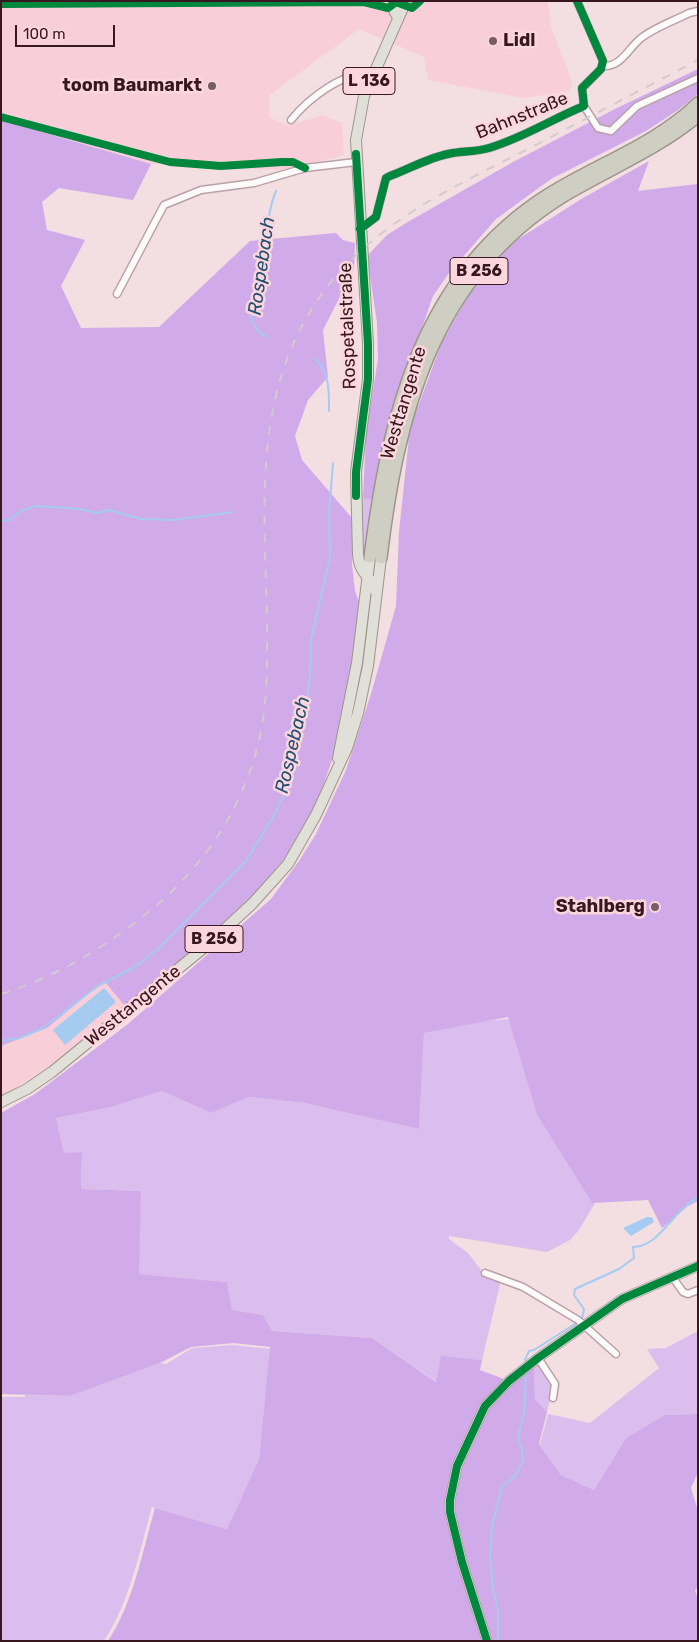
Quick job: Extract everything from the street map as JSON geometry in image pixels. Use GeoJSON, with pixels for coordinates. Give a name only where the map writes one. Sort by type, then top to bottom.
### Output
{"type":"FeatureCollection","features":[{"type":"Feature","properties":{"kind":"highway","name":"Westtangente"},"geometry":{"type":"LineString","coordinates":[[376,558],[388,451],[411,368],[441,304],[460,277],[479,254],[534,204],[655,135],[698,103]]}},
{"type":"Feature","properties":{"kind":"highway","name":"Westtangente"},"geometry":{"type":"LineString","coordinates":[[376,558],[397,455],[412,398],[438,333],[449,311],[469,283],[506,241],[532,218],[561,198],[663,142],[698,116]]}},
{"type":"Feature","properties":{"kind":"main road"},"geometry":{"type":"LineString","coordinates":[[389,1],[398,18]]}},
{"type":"Feature","properties":{"kind":"main road","name":"Rospetalstraße"},"geometry":{"type":"LineString","coordinates":[[377,596],[375,587],[359,568],[358,555],[356,472],[368,379],[368,344],[356,162],[359,114],[372,75],[406,1]]}},
{"type":"Feature","properties":{"kind":"main road","name":"Westtangente"},"geometry":{"type":"LineString","coordinates":[[335,772],[357,663],[368,578],[376,558]]}},
{"type":"Feature","properties":{"kind":"main road","name":"Westtangente"},"geometry":{"type":"LineString","coordinates":[[1,1102],[27,1089],[52,1072],[211,942],[253,903],[288,864],[316,815],[347,748],[358,713],[368,666],[377,596],[376,558]]}},
{"type":"Feature","properties":{"kind":"main road"},"geometry":{"type":"LineString","coordinates":[[487,1641],[455,1536],[450,1512],[452,1483],[457,1466],[485,1406],[509,1381],[538,1358],[622,1299],[698,1266]]}},
{"type":"Feature","properties":{"kind":"street"},"geometry":{"type":"LineString","coordinates":[[577,1],[581,15],[599,50],[603,66],[609,66],[625,57],[640,39],[689,13],[698,11]]}},
{"type":"Feature","properties":{"kind":"street","name":"Bahnstraße"},"geometry":{"type":"LineString","coordinates":[[360,229],[376,217],[386,181],[390,176],[448,154],[478,151],[505,143],[548,123],[556,117],[584,106],[582,88],[603,66]]}},
{"type":"Feature","properties":{"kind":"street"},"geometry":{"type":"LineString","coordinates":[[291,120],[306,102],[319,93],[356,74],[372,75]]}},
{"type":"Feature","properties":{"kind":"street"},"geometry":{"type":"LineString","coordinates":[[584,106],[598,128],[611,131],[637,106],[698,78]]}},
{"type":"Feature","properties":{"kind":"street"},"geometry":{"type":"LineString","coordinates":[[117,294],[164,205],[201,190],[254,183],[305,168],[356,162]]}},
{"type":"Feature","properties":{"kind":"street"},"geometry":{"type":"LineString","coordinates":[[485,1273],[523,1287],[578,1320],[616,1354]]}},
{"type":"Feature","properties":{"kind":"street"},"geometry":{"type":"LineString","coordinates":[[672,1278],[683,1292],[688,1294],[698,1290]]}},
{"type":"Feature","properties":{"kind":"street"},"geometry":{"type":"LineString","coordinates":[[538,1358],[555,1384],[553,1398]]}},
{"type":"Feature","properties":{"kind":"shaded area"},"geometry":{"type":"Polygon","coordinates":[[[1,1],[548,1],[551,27],[572,81],[570,91],[524,98],[428,80],[424,57],[359,29],[270,95],[269,117],[289,126],[322,115],[342,123],[344,155],[285,170],[151,164],[1,120],[1,1]]]}},
{"type":"Feature","properties":{"kind":"shaded area"},"geometry":{"type":"Polygon","coordinates":[[[698,69],[698,94],[646,131],[551,179],[496,219],[449,273],[433,296],[405,371],[394,406],[374,498],[365,500],[363,497],[366,434],[378,359],[377,322],[367,256],[387,235],[513,162],[615,109],[698,69]]]}},
{"type":"Feature","properties":{"kind":"shaded area"},"geometry":{"type":"Polygon","coordinates":[[[1,120],[151,164],[133,200],[59,188],[42,202],[47,230],[85,240],[61,286],[81,328],[159,327],[250,241],[336,233],[343,240],[355,243],[354,269],[323,330],[328,377],[308,400],[295,436],[302,460],[352,518],[352,564],[355,591],[360,604],[353,661],[337,746],[317,803],[285,858],[241,910],[125,1006],[104,981],[47,1028],[1,1046],[1,120]]]}},
{"type":"Feature","properties":{"kind":"shaded area"},"geometry":{"type":"Polygon","coordinates":[[[649,161],[638,191],[698,184],[698,1201],[688,1206],[662,1228],[648,1200],[592,1203],[537,1115],[508,1017],[424,1033],[419,1129],[304,1103],[249,1097],[211,1113],[162,1091],[111,1107],[56,1118],[64,1153],[82,1152],[81,1189],[141,1191],[139,1274],[227,1282],[232,1310],[263,1315],[272,1331],[372,1338],[436,1382],[441,1356],[482,1360],[480,1370],[504,1379],[483,1403],[448,1484],[447,1513],[484,1641],[108,1641],[117,1626],[131,1593],[155,1508],[227,1529],[259,1459],[270,1347],[234,1343],[191,1347],[160,1363],[70,1396],[1,1394],[1,1113],[35,1094],[128,1024],[271,899],[299,861],[316,834],[346,770],[371,694],[396,606],[399,532],[410,428],[442,342],[471,291],[512,243],[583,198],[649,161]]]}},
{"type":"Feature","properties":{"kind":"shaded area"},"geometry":{"type":"Polygon","coordinates":[[[363,497],[365,500],[374,498],[367,555],[363,554],[363,497]]]}},
{"type":"Feature","properties":{"kind":"shaded area"},"geometry":{"type":"Polygon","coordinates":[[[104,981],[125,1006],[48,1068],[1,1096],[1,1046],[47,1028],[104,981]]]}},
{"type":"Feature","properties":{"kind":"shaded area"},"geometry":{"type":"Polygon","coordinates":[[[509,1019],[537,1115],[592,1203],[595,1203],[579,1230],[570,1240],[547,1252],[449,1236],[449,1239],[468,1253],[484,1274],[501,1280],[482,1360],[441,1357],[437,1382],[372,1338],[272,1331],[263,1315],[232,1310],[227,1282],[138,1274],[141,1191],[81,1189],[82,1152],[64,1154],[56,1118],[111,1107],[162,1091],[211,1113],[249,1097],[304,1103],[419,1129],[424,1033],[484,1021],[509,1019]]]}},
{"type":"Feature","properties":{"kind":"shaded area"},"geometry":{"type":"Polygon","coordinates":[[[698,1331],[698,1414],[664,1415],[626,1438],[594,1490],[561,1475],[540,1445],[548,1414],[590,1423],[659,1368],[647,1349],[666,1348],[698,1331]]]}},
{"type":"Feature","properties":{"kind":"shaded area"},"geometry":{"type":"Polygon","coordinates":[[[233,1345],[270,1349],[259,1459],[227,1529],[152,1507],[138,1559],[121,1610],[104,1641],[1,1641],[1,1397],[25,1397],[25,1395],[70,1396],[160,1363],[166,1364],[192,1348],[233,1345]]]}},
{"type":"Feature","properties":{"kind":"shaded area"},"geometry":{"type":"Polygon","coordinates":[[[540,1361],[554,1384],[547,1412],[535,1399],[534,1366],[540,1361]]]}},
{"type":"Feature","properties":{"kind":"shaded area"},"geometry":{"type":"Polygon","coordinates":[[[534,1366],[535,1399],[547,1412],[539,1444],[561,1475],[594,1490],[626,1438],[664,1415],[698,1414],[698,1472],[691,1488],[698,1511],[698,1587],[695,1590],[698,1600],[698,1641],[492,1641],[479,1606],[454,1510],[454,1485],[471,1442],[487,1410],[514,1381],[534,1366]]]}},
{"type":"Feature","properties":{"kind":"water"},"geometry":{"type":"Polygon","coordinates":[[[104,988],[116,1002],[65,1045],[53,1030],[104,988]]]}},
{"type":"Feature","properties":{"kind":"water"},"geometry":{"type":"Polygon","coordinates":[[[647,1217],[652,1217],[654,1222],[631,1236],[623,1228],[647,1217]]]}},
{"type":"Feature","properties":{"kind":"waterway","name":"Rospebach"},"geometry":{"type":"LineString","coordinates":[[267,337],[256,328],[252,315],[263,279],[268,223],[276,191]]}},
{"type":"Feature","properties":{"kind":"waterway","name":"Rospebach"},"geometry":{"type":"LineString","coordinates":[[315,359],[324,370],[326,376],[329,390],[329,411]]}},
{"type":"Feature","properties":{"kind":"waterway","name":"Rospebach"},"geometry":{"type":"LineString","coordinates":[[1,1041],[20,1038],[43,1028],[98,986],[135,967],[159,948],[246,861],[272,819],[286,790],[305,714],[310,677],[311,639],[330,558],[329,514],[333,463]]}},
{"type":"Feature","properties":{"kind":"waterway"},"geometry":{"type":"LineString","coordinates":[[1,521],[9,520],[21,511],[36,506],[80,509],[96,513],[109,510],[141,519],[174,520],[232,512]]}},
{"type":"Feature","properties":{"kind":"waterway"},"geometry":{"type":"LineString","coordinates":[[582,1319],[584,1309],[574,1295],[575,1289],[619,1269],[634,1258],[633,1247],[651,1241],[681,1210],[698,1198]]}},
{"type":"Feature","properties":{"kind":"waterway"},"geometry":{"type":"LineString","coordinates":[[525,1360],[529,1351],[534,1350],[578,1322]]}},
{"type":"Feature","properties":{"kind":"waterway"},"geometry":{"type":"LineString","coordinates":[[498,1641],[498,1610],[493,1589],[490,1555],[492,1526],[502,1487],[516,1475],[523,1460],[518,1438],[524,1412],[526,1374]]}},
{"type":"Feature","properties":{"kind":"railway"},"geometry":{"type":"LineString","coordinates":[[1,994],[44,978],[84,957],[103,946],[157,905],[177,887],[211,846],[238,801],[256,751],[265,699],[267,674],[265,496],[267,454],[272,414],[282,374],[297,335],[319,298],[363,248],[416,209],[473,177],[698,60]]}},
{"type":"Feature","properties":{"kind":"cycle path"},"geometry":{"type":"LineString","coordinates":[[1,4],[364,2],[388,8],[396,2],[412,8],[420,1]]}},
{"type":"Feature","properties":{"kind":"cycle path"},"geometry":{"type":"LineString","coordinates":[[360,229],[376,217],[386,178],[441,156],[502,144],[584,106],[582,88],[601,69],[603,61],[577,1]]}},
{"type":"Feature","properties":{"kind":"cycle path"},"geometry":{"type":"LineString","coordinates":[[1,117],[170,162],[221,166],[293,162],[305,168]]}},
{"type":"Feature","properties":{"kind":"cycle path"},"geometry":{"type":"LineString","coordinates":[[356,154],[368,344],[368,379],[356,472],[356,496]]}},
{"type":"Feature","properties":{"kind":"cycle path"},"geometry":{"type":"LineString","coordinates":[[487,1641],[462,1562],[450,1512],[450,1500],[457,1466],[485,1406],[509,1381],[538,1358],[622,1299],[698,1266]]}},
{"type":"Feature","properties":{"kind":"place","name":"Lidl"},"geometry":{"type":"Point","coordinates":[493,41]}},
{"type":"Feature","properties":{"kind":"place","name":"toom Baumarkt"},"geometry":{"type":"Point","coordinates":[212,86]}},
{"type":"Feature","properties":{"kind":"place","name":"Stahlberg"},"geometry":{"type":"Point","coordinates":[655,907]}}]}
